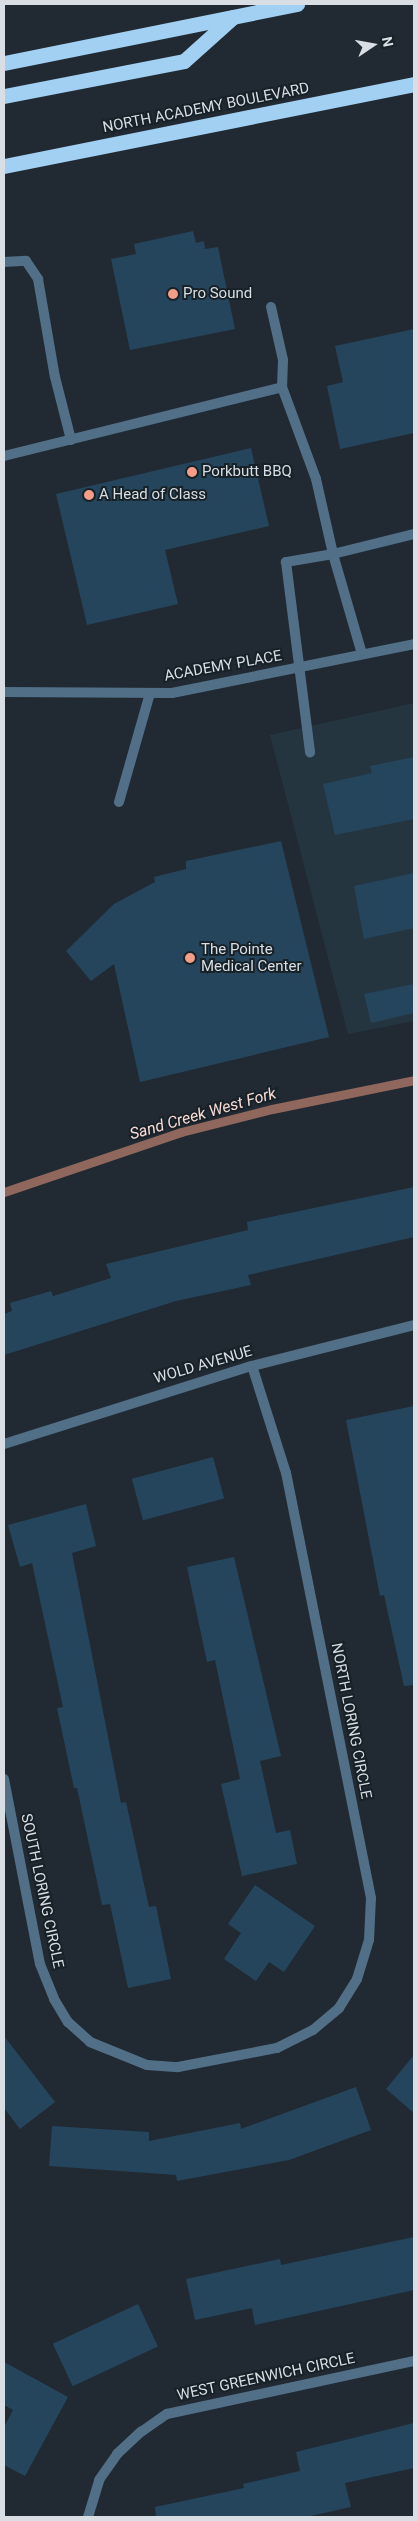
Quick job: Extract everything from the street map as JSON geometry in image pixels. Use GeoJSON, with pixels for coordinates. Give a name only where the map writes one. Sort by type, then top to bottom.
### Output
{"type":"FeatureCollection","features":[{"type":"Feature","properties":{"kind":"highway"},"geometry":{"type":"LineString","coordinates":[[4,63],[297,4]]}},
{"type":"Feature","properties":{"kind":"highway"},"geometry":{"type":"LineString","coordinates":[[4,96],[184,61],[234,16]]}},
{"type":"Feature","properties":{"kind":"highway","name":"NORTH ACADEMY BOULEVARD"},"geometry":{"type":"LineString","coordinates":[[4,166],[414,84]]}},
{"type":"Feature","properties":{"kind":"street"},"geometry":{"type":"LineString","coordinates":[[4,262],[26,261],[38,279],[71,440]]}},
{"type":"Feature","properties":{"kind":"street"},"geometry":{"type":"LineString","coordinates":[[271,307],[283,360],[282,387],[316,479],[333,554],[362,654]]}},
{"type":"Feature","properties":{"kind":"street"},"geometry":{"type":"LineString","coordinates":[[4,456],[282,387]]}},
{"type":"Feature","properties":{"kind":"street"},"geometry":{"type":"LineString","coordinates":[[310,752],[301,667],[286,562],[333,554],[414,534]]}},
{"type":"Feature","properties":{"kind":"street","name":"ACADEMY PLACE"},"geometry":{"type":"LineString","coordinates":[[4,692],[172,693],[414,644]]}},
{"type":"Feature","properties":{"kind":"street"},"geometry":{"type":"LineString","coordinates":[[119,802],[150,693]]}},
{"type":"Feature","properties":{"kind":"street","name":"WOLD AVENUE"},"geometry":{"type":"LineString","coordinates":[[4,1444],[252,1366],[414,1325]]}},
{"type":"Feature","properties":{"kind":"street","name":"NORTH LORING CIRCLE"},"geometry":{"type":"LineString","coordinates":[[252,1366],[286,1473],[371,1898],[369,1940],[357,1978],[338,2008],[313,2030],[277,2048]]}},
{"type":"Feature","properties":{"kind":"street","name":"SOUTH LORING CIRCLE"},"geometry":{"type":"LineString","coordinates":[[4,1779],[40,1964],[54,1999],[68,2022],[90,2042],[147,2065],[178,2067],[277,2048]]}},
{"type":"Feature","properties":{"kind":"street","name":"WEST GREENWICH CIRCLE"},"geometry":{"type":"LineString","coordinates":[[88,2517],[99,2480],[117,2454],[141,2432],[167,2414],[414,2361]]}},
{"type":"Feature","properties":{"kind":"shaded area"},"geometry":{"type":"Polygon","coordinates":[[[414,703],[414,1021],[348,1034],[270,735],[414,703]]]}},
{"type":"Feature","properties":{"kind":"building","name":"Pro Sound"},"geometry":{"type":"Polygon","coordinates":[[[193,231],[196,243],[204,241],[205,249],[218,247],[235,329],[130,350],[111,259],[136,254],[134,244],[193,231]]]}},
{"type":"Feature","properties":{"kind":"building"},"geometry":{"type":"Polygon","coordinates":[[[414,329],[414,433],[340,449],[327,386],[343,382],[335,346],[414,329]]]}},
{"type":"Feature","properties":{"kind":"building"},"geometry":{"type":"Polygon","coordinates":[[[251,448],[269,526],[165,550],[178,604],[87,625],[56,494],[251,448]]]}},
{"type":"Feature","properties":{"kind":"building"},"geometry":{"type":"Polygon","coordinates":[[[414,757],[414,819],[335,835],[323,784],[372,773],[370,766],[414,757]]]}},
{"type":"Feature","properties":{"kind":"building","name":"The Pointe Medical Center"},"geometry":{"type":"Polygon","coordinates":[[[281,841],[329,1037],[140,1082],[114,964],[91,981],[66,951],[114,904],[155,882],[154,877],[186,869],[186,861],[281,841]]]}},
{"type":"Feature","properties":{"kind":"building"},"geometry":{"type":"Polygon","coordinates":[[[414,873],[414,928],[364,939],[354,886],[414,873]]]}},
{"type":"Feature","properties":{"kind":"building"},"geometry":{"type":"Polygon","coordinates":[[[414,984],[414,1013],[371,1023],[364,994],[414,984]]]}},
{"type":"Feature","properties":{"kind":"building"},"geometry":{"type":"Polygon","coordinates":[[[414,1187],[414,1237],[248,1275],[251,1285],[176,1301],[4,1355],[4,1314],[12,1311],[10,1303],[51,1291],[53,1296],[111,1278],[106,1264],[248,1230],[247,1222],[414,1187]]]}},
{"type":"Feature","properties":{"kind":"building"},"geometry":{"type":"Polygon","coordinates":[[[414,1406],[414,1685],[404,1686],[384,1595],[380,1596],[346,1420],[414,1406]]]}},
{"type":"Feature","properties":{"kind":"building"},"geometry":{"type":"Polygon","coordinates":[[[213,1457],[224,1499],[143,1520],[132,1479],[213,1457]]]}},
{"type":"Feature","properties":{"kind":"building"},"geometry":{"type":"Polygon","coordinates":[[[86,1504],[96,1546],[72,1553],[121,1803],[126,1802],[149,1907],[156,1906],[171,1979],[128,1988],[110,1904],[102,1905],[77,1788],[74,1788],[57,1708],[63,1707],[32,1563],[20,1567],[8,1525],[86,1504]]]}},
{"type":"Feature","properties":{"kind":"building"},"geometry":{"type":"Polygon","coordinates":[[[234,1557],[281,1756],[260,1761],[276,1833],[290,1830],[297,1864],[242,1876],[221,1784],[240,1779],[215,1660],[207,1662],[187,1567],[234,1557]]]}},
{"type":"Feature","properties":{"kind":"building"},"geometry":{"type":"Polygon","coordinates":[[[255,1885],[315,1926],[284,1972],[269,1962],[256,1981],[224,1959],[241,1933],[228,1924],[255,1885]]]}},
{"type":"Feature","properties":{"kind":"building"},"geometry":{"type":"Polygon","coordinates":[[[4,2036],[55,2102],[20,2129],[4,2108],[4,2036]]]}},
{"type":"Feature","properties":{"kind":"building"},"geometry":{"type":"Polygon","coordinates":[[[414,2055],[414,2113],[386,2089],[414,2055]]]}},
{"type":"Feature","properties":{"kind":"building"},"geometry":{"type":"Polygon","coordinates":[[[356,2087],[371,2130],[289,2160],[177,2181],[176,2175],[49,2166],[52,2126],[149,2132],[149,2141],[240,2123],[241,2129],[356,2087]]]}},
{"type":"Feature","properties":{"kind":"building"},"geometry":{"type":"Polygon","coordinates":[[[414,2237],[414,2290],[255,2325],[252,2308],[195,2320],[186,2279],[280,2259],[281,2265],[414,2237]]]}},
{"type":"Feature","properties":{"kind":"building"},"geometry":{"type":"Polygon","coordinates":[[[138,2304],[158,2347],[73,2386],[53,2344],[138,2304]]]}},
{"type":"Feature","properties":{"kind":"building"},"geometry":{"type":"Polygon","coordinates":[[[4,2362],[68,2397],[25,2476],[4,2465],[4,2427],[13,2410],[4,2405],[4,2362]]]}},
{"type":"Feature","properties":{"kind":"building"},"geometry":{"type":"Polygon","coordinates":[[[414,2423],[414,2468],[345,2483],[351,2507],[306,2517],[156,2517],[155,2507],[244,2488],[243,2484],[300,2471],[296,2452],[414,2423]]]}},
{"type":"Feature","properties":{"kind":"waterway","name":"Sand Creek West Fork"},"geometry":{"type":"LineString","coordinates":[[4,1192],[181,1132],[272,1109],[414,1080]]}},
{"type":"Feature","properties":{"kind":"place","name":"Pro Sound"},"geometry":{"type":"Point","coordinates":[173,294]}},
{"type":"Feature","properties":{"kind":"place","name":"Porkbutt BBQ"},"geometry":{"type":"Point","coordinates":[192,472]}},
{"type":"Feature","properties":{"kind":"place","name":"A Head of Class"},"geometry":{"type":"Point","coordinates":[89,495]}},
{"type":"Feature","properties":{"kind":"place","name":"The Pointe Medical Center"},"geometry":{"type":"Point","coordinates":[190,958]}}]}
